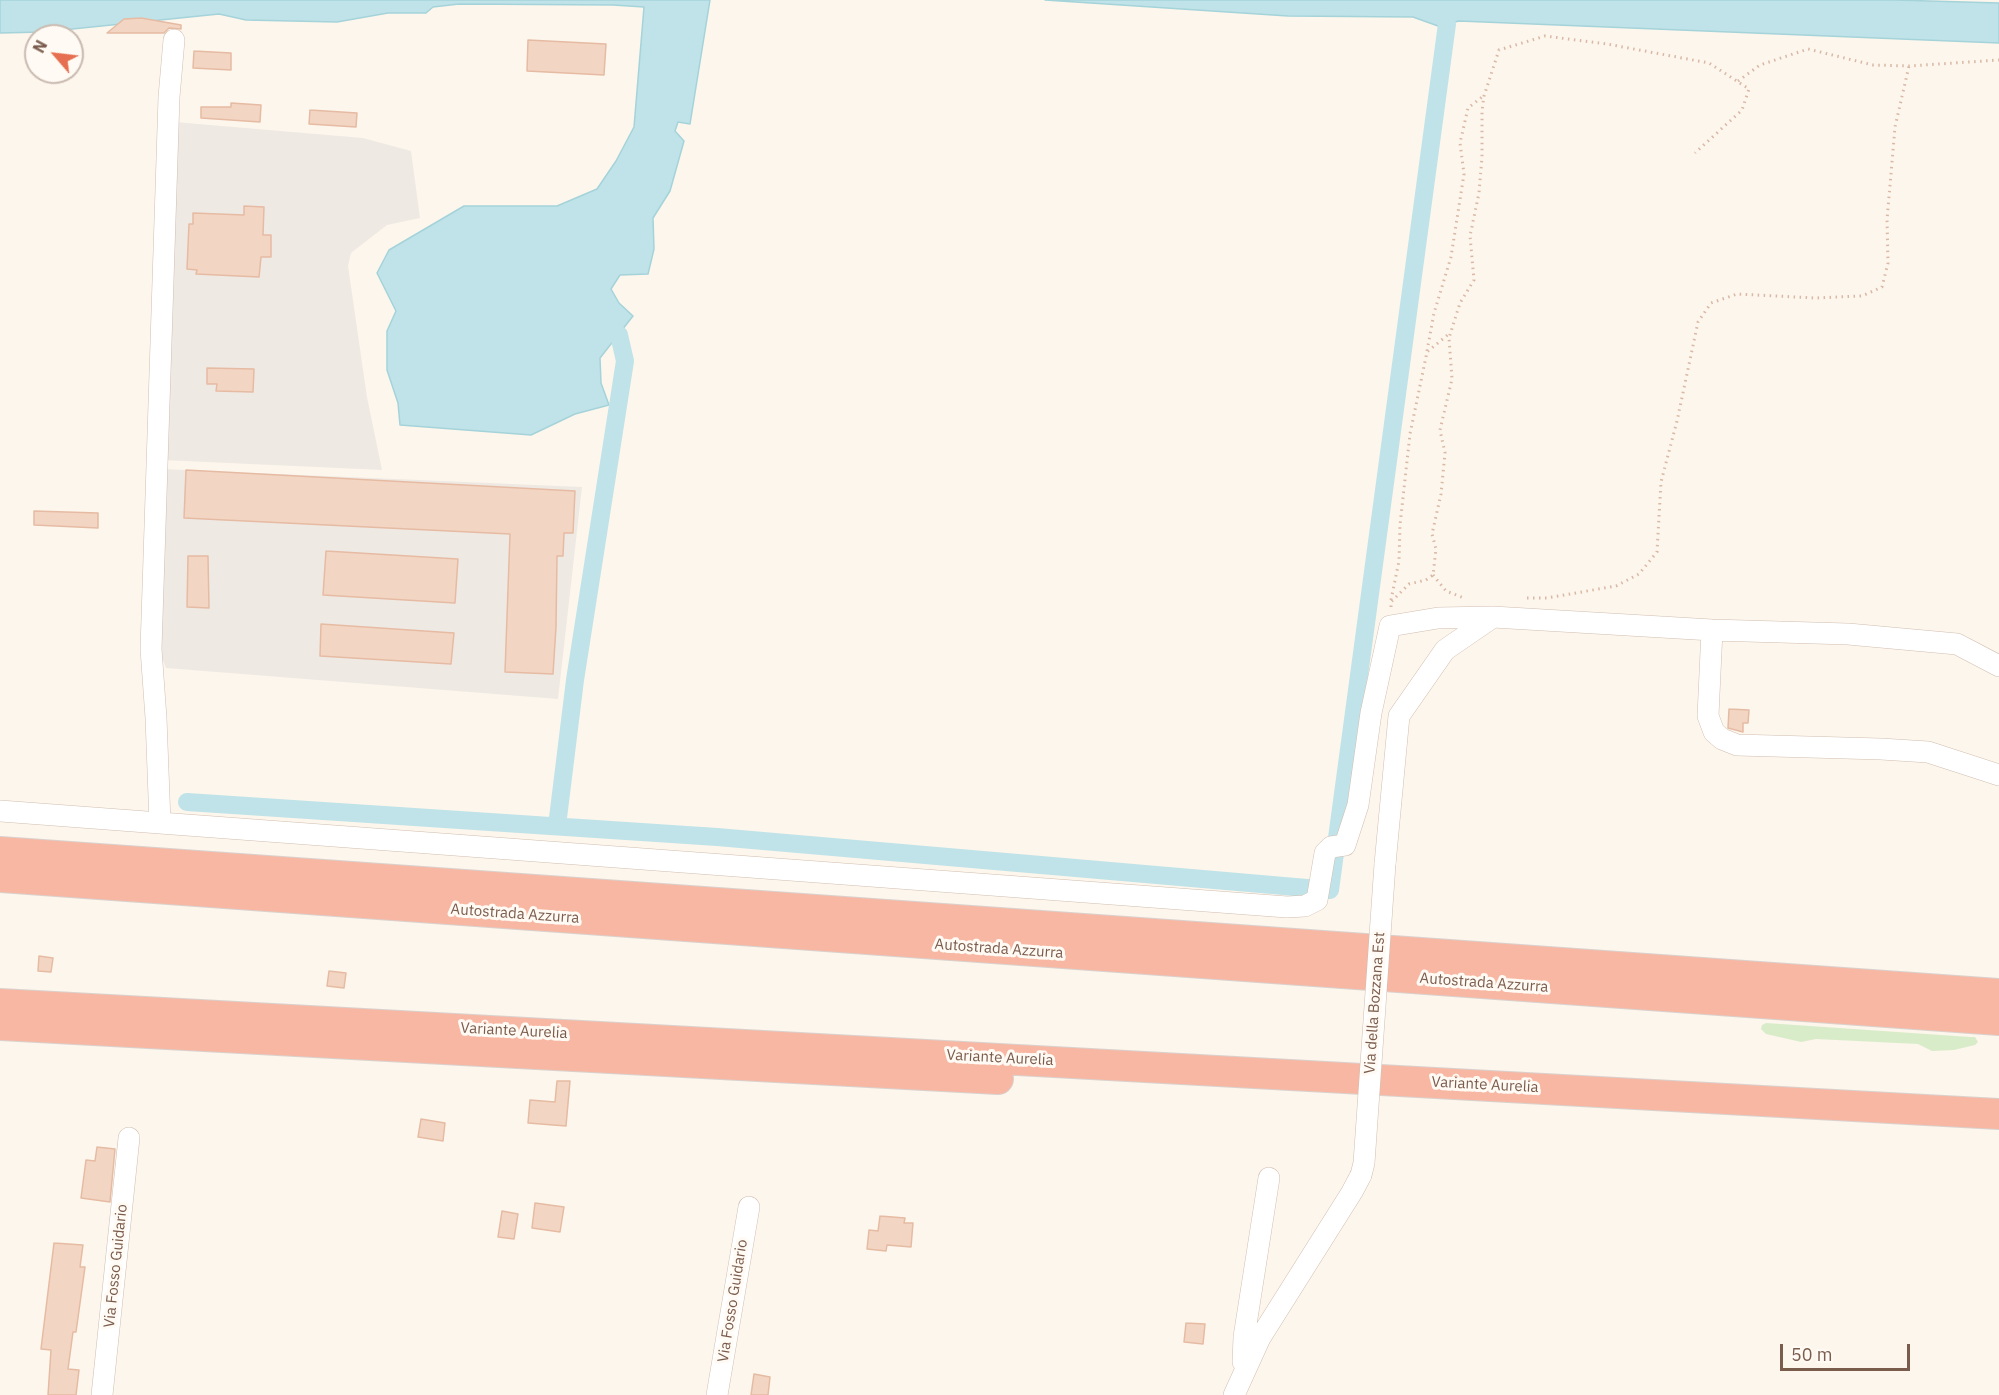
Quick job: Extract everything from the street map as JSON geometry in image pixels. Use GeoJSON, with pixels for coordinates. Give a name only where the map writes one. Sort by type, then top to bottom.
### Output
{"type":"FeatureCollection","features":[{"type":"Feature","properties":{"kind":"highway","name":"Autostrada Azzurra"},"geometry":{"type":"LineString","coordinates":[[0,852],[1999,994]]}},
{"type":"Feature","properties":{"kind":"highway","name":"Autostrada Azzurra"},"geometry":{"type":"LineString","coordinates":[[0,877],[1999,1020]]}},
{"type":"Feature","properties":{"kind":"highway","name":"Variante Aurelia"},"geometry":{"type":"LineString","coordinates":[[0,1004],[1999,1114]]}},
{"type":"Feature","properties":{"kind":"highway","name":"Variante Aurelia"},"geometry":{"type":"LineString","coordinates":[[0,1025],[1999,1133]]}},
{"type":"Feature","properties":{"kind":"street"},"geometry":{"type":"LineString","coordinates":[[160,823],[151,649],[169,97],[174,40]]}},
{"type":"Feature","properties":{"kind":"street"},"geometry":{"type":"LineString","coordinates":[[0,812],[1287,907],[1305,906],[1318,890],[1325,853],[1338,846],[1358,805],[1371,713],[1390,626],[1438,618],[1493,617],[1712,630],[1848,634],[1957,644],[1999,666]]}},
{"type":"Feature","properties":{"kind":"street","name":"Via della Bozzana Est"},"geometry":{"type":"LineString","coordinates":[[1234,1395],[1260,1338],[1352,1192],[1361,1175],[1364,1163],[1385,864],[1399,716],[1445,650],[1493,617]]}},
{"type":"Feature","properties":{"kind":"street"},"geometry":{"type":"LineString","coordinates":[[1712,630],[1708,716],[1714,732],[1722,739],[1737,745],[1881,748],[1928,752],[1999,775]]}},
{"type":"Feature","properties":{"kind":"street","name":"Via Fosso Guidario"},"geometry":{"type":"LineString","coordinates":[[102,1395],[129,1138]]}},
{"type":"Feature","properties":{"kind":"street"},"geometry":{"type":"LineString","coordinates":[[1242,1375],[1244,1337],[1269,1178]]}},
{"type":"Feature","properties":{"kind":"street","name":"Via Fosso Guidario"},"geometry":{"type":"LineString","coordinates":[[717,1395],[748,1207]]}},
{"type":"Feature","properties":{"kind":"path"},"geometry":{"type":"LineString","coordinates":[[1471,601],[1446,591],[1433,575],[1436,549],[1432,534],[1441,494],[1445,453],[1440,430],[1452,379],[1449,338],[1460,303],[1474,280],[1470,236],[1480,181],[1484,96],[1499,50],[1545,36],[1607,44],[1709,63],[1749,89],[1743,110],[1695,153]]}},
{"type":"Feature","properties":{"kind":"path"},"geometry":{"type":"LineString","coordinates":[[1738,81],[1760,65],[1808,49],[1873,65],[1909,66],[1999,60]]}},
{"type":"Feature","properties":{"kind":"path"},"geometry":{"type":"LineString","coordinates":[[1525,598],[1547,597],[1616,586],[1639,574],[1657,552],[1662,482],[1698,322],[1711,303],[1737,294],[1815,298],[1862,296],[1882,287],[1888,263],[1887,220],[1895,127],[1909,66]]}},
{"type":"Feature","properties":{"kind":"path"},"geometry":{"type":"LineString","coordinates":[[1390,626],[1390,602],[1399,561],[1400,525],[1410,434],[1434,313],[1451,257],[1464,174],[1460,143],[1468,108],[1484,96]]}},
{"type":"Feature","properties":{"kind":"path"},"geometry":{"type":"LineString","coordinates":[[1427,352],[1451,333]]}},
{"type":"Feature","properties":{"kind":"path"},"geometry":{"type":"LineString","coordinates":[[1390,602],[1409,584],[1426,580],[1433,575]]}},
{"type":"Feature","properties":{"kind":"shaded area"},"geometry":{"type":"Polygon","coordinates":[[[175,122],[363,138],[411,151],[420,218],[387,225],[351,253],[348,266],[367,397],[382,470],[162,460],[175,122]]]}},
{"type":"Feature","properties":{"kind":"shaded area"},"geometry":{"type":"Polygon","coordinates":[[[162,469],[582,487],[558,699],[166,668],[157,646],[162,469]]]}},
{"type":"Feature","properties":{"kind":"green space"},"geometry":{"type":"Polygon","coordinates":[[[1766,1023],[1975,1037],[1978,1042],[1975,1045],[1954,1050],[1932,1051],[1918,1044],[1816,1039],[1801,1042],[1766,1034],[1761,1029],[1766,1023]]]}},
{"type":"Feature","properties":{"kind":"water"},"geometry":{"type":"Polygon","coordinates":[[[0,0],[710,0],[690,124],[678,122],[675,131],[684,141],[670,191],[653,218],[654,249],[648,274],[620,275],[611,289],[619,303],[633,316],[600,358],[601,383],[609,405],[575,414],[531,435],[400,425],[398,403],[387,370],[387,331],[396,311],[377,273],[389,250],[464,206],[557,206],[597,189],[616,161],[634,127],[644,7],[459,4],[433,7],[426,13],[388,13],[337,22],[246,20],[219,14],[84,28],[84,24],[24,24],[24,32],[0,33],[0,0]]]}},
{"type":"Feature","properties":{"kind":"water"},"geometry":{"type":"Polygon","coordinates":[[[1045,0],[1895,0],[1999,3],[1999,43],[1459,21],[1438,26],[1413,17],[1288,16],[1045,0]]]}},
{"type":"Feature","properties":{"kind":"building"},"geometry":{"type":"Polygon","coordinates":[[[141,18],[181,25],[181,29],[169,28],[164,33],[107,33],[124,19],[141,18]]]}},
{"type":"Feature","properties":{"kind":"building"},"geometry":{"type":"Polygon","coordinates":[[[528,40],[606,44],[604,75],[527,71],[528,40]]]}},
{"type":"Feature","properties":{"kind":"building"},"geometry":{"type":"Polygon","coordinates":[[[194,51],[231,53],[231,70],[193,68],[194,51]]]}},
{"type":"Feature","properties":{"kind":"building"},"geometry":{"type":"Polygon","coordinates":[[[231,103],[261,105],[260,122],[201,118],[201,107],[231,107],[231,103]]]}},
{"type":"Feature","properties":{"kind":"building"},"geometry":{"type":"Polygon","coordinates":[[[310,110],[357,113],[356,127],[309,124],[310,110]]]}},
{"type":"Feature","properties":{"kind":"building"},"geometry":{"type":"Polygon","coordinates":[[[244,206],[264,207],[263,235],[271,235],[271,257],[261,257],[259,277],[196,274],[197,270],[187,269],[189,224],[193,224],[193,213],[244,215],[244,206]]]}},
{"type":"Feature","properties":{"kind":"building"},"geometry":{"type":"Polygon","coordinates":[[[207,368],[254,369],[253,392],[216,391],[217,384],[207,384],[207,368]]]}},
{"type":"Feature","properties":{"kind":"building"},"geometry":{"type":"Polygon","coordinates":[[[186,470],[575,491],[573,533],[564,533],[563,556],[557,556],[553,674],[505,672],[510,534],[184,518],[186,470]]]}},
{"type":"Feature","properties":{"kind":"building"},"geometry":{"type":"Polygon","coordinates":[[[34,511],[98,513],[98,528],[34,525],[34,511]]]}},
{"type":"Feature","properties":{"kind":"building"},"geometry":{"type":"Polygon","coordinates":[[[326,551],[458,559],[455,603],[323,595],[326,551]]]}},
{"type":"Feature","properties":{"kind":"building"},"geometry":{"type":"Polygon","coordinates":[[[188,556],[208,556],[209,608],[187,607],[188,556]]]}},
{"type":"Feature","properties":{"kind":"building"},"geometry":{"type":"Polygon","coordinates":[[[321,624],[454,633],[451,664],[320,656],[321,624]]]}},
{"type":"Feature","properties":{"kind":"building"},"geometry":{"type":"Polygon","coordinates":[[[1729,709],[1749,710],[1748,723],[1743,723],[1743,732],[1728,728],[1729,709]]]}},
{"type":"Feature","properties":{"kind":"building"},"geometry":{"type":"Polygon","coordinates":[[[39,956],[53,958],[51,972],[38,971],[39,956]]]}},
{"type":"Feature","properties":{"kind":"building"},"geometry":{"type":"Polygon","coordinates":[[[329,971],[346,973],[344,988],[327,986],[329,971]]]}},
{"type":"Feature","properties":{"kind":"building"},"geometry":{"type":"Polygon","coordinates":[[[557,1081],[570,1081],[566,1126],[528,1123],[530,1100],[555,1102],[557,1081]]]}},
{"type":"Feature","properties":{"kind":"building"},"geometry":{"type":"Polygon","coordinates":[[[421,1119],[445,1123],[443,1141],[418,1137],[421,1119]]]}},
{"type":"Feature","properties":{"kind":"building"},"geometry":{"type":"Polygon","coordinates":[[[97,1147],[115,1149],[110,1202],[81,1198],[86,1160],[95,1161],[97,1147]]]}},
{"type":"Feature","properties":{"kind":"building"},"geometry":{"type":"Polygon","coordinates":[[[535,1203],[564,1207],[560,1232],[532,1228],[535,1203]]]}},
{"type":"Feature","properties":{"kind":"building"},"geometry":{"type":"Polygon","coordinates":[[[502,1211],[518,1214],[514,1239],[498,1237],[502,1211]]]}},
{"type":"Feature","properties":{"kind":"building"},"geometry":{"type":"Polygon","coordinates":[[[880,1216],[905,1218],[904,1223],[913,1223],[911,1247],[887,1245],[886,1251],[867,1249],[869,1230],[878,1231],[880,1216]]]}},
{"type":"Feature","properties":{"kind":"building"},"geometry":{"type":"Polygon","coordinates":[[[54,1243],[83,1245],[80,1267],[85,1267],[76,1332],[73,1332],[68,1369],[79,1370],[76,1395],[48,1395],[51,1350],[41,1349],[54,1243]]]}},
{"type":"Feature","properties":{"kind":"building"},"geometry":{"type":"Polygon","coordinates":[[[1186,1323],[1205,1324],[1203,1344],[1184,1342],[1186,1323]]]}},
{"type":"Feature","properties":{"kind":"building"},"geometry":{"type":"Polygon","coordinates":[[[754,1374],[770,1377],[768,1395],[751,1395],[754,1374]]]}},
{"type":"Feature","properties":{"kind":"waterway"},"geometry":{"type":"LineString","coordinates":[[187,802],[717,837],[1330,890],[1447,24]]}},
{"type":"Feature","properties":{"kind":"waterway"},"geometry":{"type":"LineString","coordinates":[[557,826],[575,680],[625,361],[619,335]]}}]}
